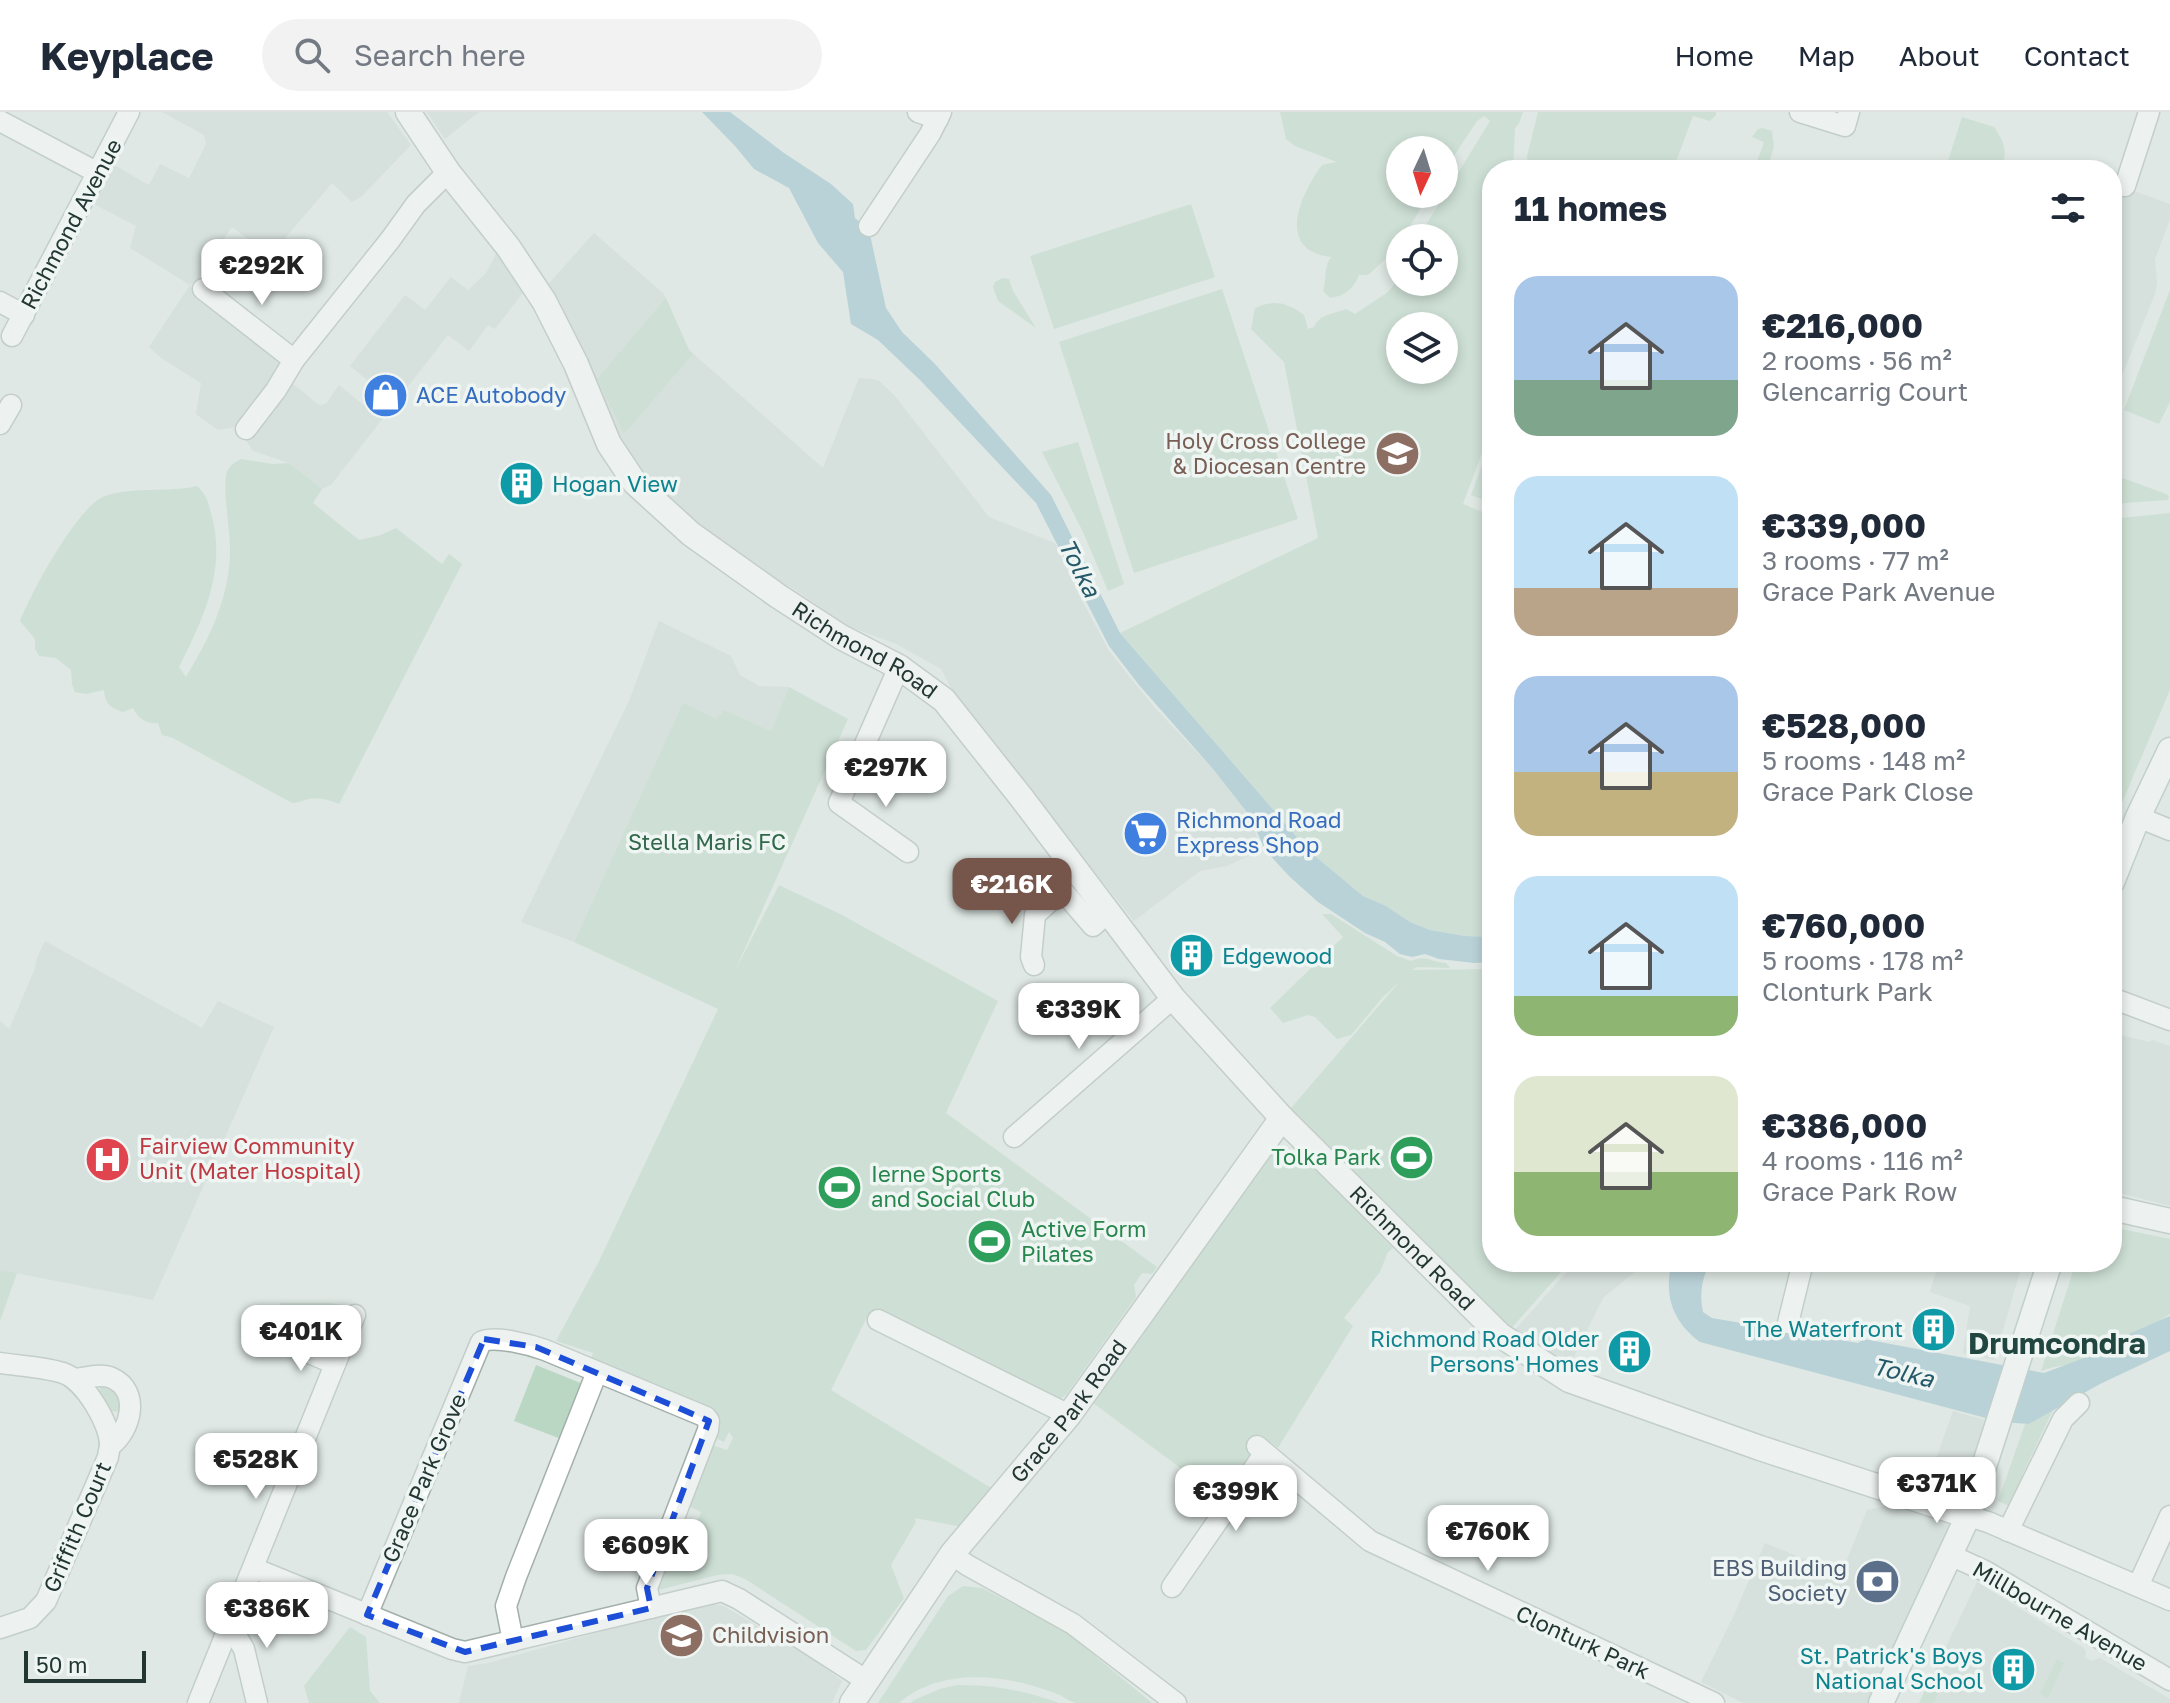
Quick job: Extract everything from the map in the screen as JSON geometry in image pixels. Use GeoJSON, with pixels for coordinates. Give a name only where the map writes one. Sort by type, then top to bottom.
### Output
{"type":"FeatureCollection","features":[{"type":"Feature","properties":{"kind":"street","name":"Richmond Avenue"},"geometry":{"type":"LineString","coordinates":[[12,336],[129,112]]}},
{"type":"Feature","properties":{"kind":"street","name":"Richmond Road"},"geometry":{"type":"LineString","coordinates":[[408,112],[448,172],[508,247],[544,301],[576,364],[609,444],[635,483],[691,534],[778,596],[841,637],[899,667],[944,700],[1173,998],[1282,1118],[1504,1339],[1569,1380],[1760,1448],[1968,1516]]}},
{"type":"Feature","properties":{"kind":"street"},"geometry":{"type":"LineString","coordinates":[[869,226],[940,116],[918,112]]}},
{"type":"Feature","properties":{"kind":"street"},"geometry":{"type":"LineString","coordinates":[[1800,112],[1845,126],[1849,112]]}},
{"type":"Feature","properties":{"kind":"street"},"geometry":{"type":"LineString","coordinates":[[2125,186],[2149,112]]}},
{"type":"Feature","properties":{"kind":"street"},"geometry":{"type":"LineString","coordinates":[[0,121],[98,173]]}},
{"type":"Feature","properties":{"kind":"street"},"geometry":{"type":"LineString","coordinates":[[246,429],[294,360],[416,204],[448,172]]}},
{"type":"Feature","properties":{"kind":"street"},"geometry":{"type":"LineString","coordinates":[[203,289],[294,360]]}},
{"type":"Feature","properties":{"kind":"street"},"geometry":{"type":"LineString","coordinates":[[0,302],[24,315]]}},
{"type":"Feature","properties":{"kind":"street"},"geometry":{"type":"LineString","coordinates":[[0,424],[11,405]]}},
{"type":"Feature","properties":{"kind":"street"},"geometry":{"type":"LineString","coordinates":[[899,667],[839,803],[908,852]]}},
{"type":"Feature","properties":{"kind":"street"},"geometry":{"type":"LineString","coordinates":[[2122,857],[2170,750]]}},
{"type":"Feature","properties":{"kind":"street"},"geometry":{"type":"LineString","coordinates":[[2138,817],[2170,830]]}},
{"type":"Feature","properties":{"kind":"street"},"geometry":{"type":"LineString","coordinates":[[1034,965],[1031,957],[1035,915],[1062,890],[1093,926],[1107,913]]}},
{"type":"Feature","properties":{"kind":"street"},"geometry":{"type":"LineString","coordinates":[[1014,1137],[1173,998]]}},
{"type":"Feature","properties":{"kind":"street"},"geometry":{"type":"LineString","coordinates":[[2122,1002],[2170,1020]]}},
{"type":"Feature","properties":{"kind":"street","name":"Grace Park Road"},"geometry":{"type":"LineString","coordinates":[[852,1703],[952,1554],[1069,1415],[1282,1118]]}},
{"type":"Feature","properties":{"kind":"street"},"geometry":{"type":"LineString","coordinates":[[2122,1210],[2170,1221]]}},
{"type":"Feature","properties":{"kind":"street"},"geometry":{"type":"LineString","coordinates":[[1788,1323],[1801,1272]]}},
{"type":"Feature","properties":{"kind":"street"},"geometry":{"type":"LineString","coordinates":[[1881,1703],[1968,1516],[2047,1272]]}},
{"type":"Feature","properties":{"kind":"street"},"geometry":{"type":"LineString","coordinates":[[198,1703],[355,1315]]}},
{"type":"Feature","properties":{"kind":"street"},"geometry":{"type":"LineString","coordinates":[[878,1320],[1069,1415]]}},
{"type":"Feature","properties":{"kind":"street","name":"Grace Park Grove"},"geometry":{"type":"LineString","coordinates":[[367,1615],[481,1342],[489,1338],[536,1347],[597,1372]]}},
{"type":"Feature","properties":{"kind":"street"},"geometry":{"type":"LineString","coordinates":[[284,1342],[335,1364]]}},
{"type":"Feature","properties":{"kind":"street","name":"Griffith Court"},"geometry":{"type":"LineString","coordinates":[[0,1363],[63,1373],[75,1379],[97,1408],[110,1446],[46,1601],[30,1618],[0,1628]]}},
{"type":"Feature","properties":{"kind":"street"},"geometry":{"type":"LineString","coordinates":[[513,1641],[506,1606],[597,1372],[706,1417],[709,1421],[651,1575],[647,1588],[651,1608]]}},
{"type":"Feature","properties":{"kind":"street","name":"Griffith Court"},"geometry":{"type":"LineString","coordinates":[[75,1379],[103,1376],[112,1378],[125,1388],[131,1404],[130,1414],[119,1439],[110,1446]]}},
{"type":"Feature","properties":{"kind":"street"},"geometry":{"type":"LineString","coordinates":[[2008,1531],[2063,1419],[2079,1403]]}},
{"type":"Feature","properties":{"kind":"street","name":"Clonturk Park"},"geometry":{"type":"LineString","coordinates":[[1172,1587],[1260,1450],[1370,1541],[1714,1703]]}},
{"type":"Feature","properties":{"kind":"street"},"geometry":{"type":"LineString","coordinates":[[1968,1516],[2170,1600]]}},
{"type":"Feature","properties":{"kind":"street"},"geometry":{"type":"LineString","coordinates":[[2138,1586],[2170,1516]]}},
{"type":"Feature","properties":{"kind":"street"},"geometry":{"type":"LineString","coordinates":[[952,1554],[1073,1624],[1176,1703]]}},
{"type":"Feature","properties":{"kind":"street","name":"Millbourne Avenue"},"geometry":{"type":"LineString","coordinates":[[1950,1555],[1985,1571],[2170,1680]]}},
{"type":"Feature","properties":{"kind":"street"},"geometry":{"type":"LineString","coordinates":[[253,1568],[465,1652],[722,1591],[867,1681]]}},
{"type":"Feature","properties":{"kind":"street"},"geometry":{"type":"LineString","coordinates":[[227,1635],[238,1639],[244,1649],[257,1703]]}},
{"type":"Feature","properties":{"kind":"highlighted area"},"geometry":{"type":"Polygon","coordinates":[[[484,1339],[536,1347],[709,1421],[647,1588],[651,1608],[465,1652],[367,1615],[484,1339]]]}},
{"type":"Feature","properties":{"kind":"shaded area"},"geometry":{"type":"Polygon","coordinates":[[[162,112],[387,112],[411,145],[362,196],[352,202],[332,183],[271,251],[263,250],[232,227],[207,262],[199,280],[190,285],[130,248],[136,226],[94,204],[114,165],[149,185],[160,164],[189,178],[206,144],[204,135],[162,112]]]}},
{"type":"Feature","properties":{"kind":"shaded area"},"geometry":{"type":"Polygon","coordinates":[[[427,112],[479,112],[445,139],[427,112]]]}},
{"type":"Feature","properties":{"kind":"shaded area"},"geometry":{"type":"Polygon","coordinates":[[[2122,187],[2170,204],[2170,219],[2155,259],[2155,294],[2122,375],[2122,187]]]}},
{"type":"Feature","properties":{"kind":"shaded area"},"geometry":{"type":"Polygon","coordinates":[[[594,233],[664,294],[689,350],[823,468],[859,378],[879,381],[894,395],[989,517],[1055,543],[1109,651],[1154,707],[1213,769],[1250,816],[1261,850],[1227,866],[1200,871],[1134,921],[957,699],[941,669],[896,644],[848,626],[794,589],[742,561],[636,473],[543,290],[594,233]]]}},
{"type":"Feature","properties":{"kind":"shaded area"},"geometry":{"type":"Polygon","coordinates":[[[497,252],[525,290],[495,329],[488,325],[469,351],[448,335],[331,485],[322,489],[289,463],[253,451],[245,439],[242,426],[218,430],[196,414],[201,383],[149,347],[190,285],[289,365],[292,383],[319,405],[326,404],[339,385],[363,405],[377,388],[350,366],[405,295],[425,310],[451,277],[468,290],[486,273],[497,252]]]}},
{"type":"Feature","properties":{"kind":"shaded area"},"geometry":{"type":"Polygon","coordinates":[[[659,621],[731,656],[740,675],[759,686],[789,687],[771,731],[724,710],[716,719],[683,704],[574,942],[521,922],[629,701],[659,621]]]}},
{"type":"Feature","properties":{"kind":"shaded area","name":"Fairview Community Unit (Mater Hospital)"},"geometry":{"type":"Polygon","coordinates":[[[45,941],[202,1028],[218,1001],[274,1027],[153,1300],[0,1270],[0,1021],[9,1029],[45,941]]]}},
{"type":"Feature","properties":{"kind":"shaded area"},"geometry":{"type":"Polygon","coordinates":[[[2122,1035],[2170,1046],[2170,1206],[2122,1194],[2122,1035]]]}},
{"type":"Feature","properties":{"kind":"shaded area"},"geometry":{"type":"Polygon","coordinates":[[[1567,1272],[1635,1272],[1603,1298],[1568,1369],[1512,1333],[1567,1272]]]}},
{"type":"Feature","properties":{"kind":"shaded area"},"geometry":{"type":"Polygon","coordinates":[[[1936,1272],[2020,1272],[1994,1360],[1963,1353],[1970,1306],[1930,1292],[1936,1272]]]}},
{"type":"Feature","properties":{"kind":"shaded area"},"geometry":{"type":"Polygon","coordinates":[[[1953,1411],[1985,1420],[1953,1525],[1869,1703],[1743,1703],[1701,1682],[1765,1543],[1821,1566],[1830,1563],[1843,1569],[1867,1510],[1922,1499],[1953,1411]]]}},
{"type":"Feature","properties":{"kind":"shaded area"},"geometry":{"type":"Polygon","coordinates":[[[1977,1582],[2084,1648],[2088,1659],[2100,1658],[2170,1699],[2170,1703],[1919,1703],[1977,1582]]]}},
{"type":"Feature","properties":{"kind":"shaded area","name":"Childvision"},"geometry":{"type":"Polygon","coordinates":[[[704,1603],[724,1606],[820,1664],[842,1681],[832,1703],[459,1703],[468,1666],[704,1603]]]}},
{"type":"Feature","properties":{"kind":"green space","name":"Holy Cross College & Diocesan Centre"},"geometry":{"type":"Polygon","coordinates":[[[1280,112],[1523,112],[1515,128],[1513,160],[1482,160],[1482,453],[1463,504],[1482,512],[1482,937],[1430,930],[1410,922],[1363,896],[1310,852],[1120,633],[1318,538],[1284,362],[1251,329],[1255,308],[1275,303],[1286,305],[1304,315],[1308,329],[1332,313],[1346,309],[1355,314],[1386,293],[1386,296],[1458,296],[1458,224],[1427,224],[1436,208],[1458,208],[1458,173],[1490,121],[1484,116],[1477,121],[1458,150],[1458,136],[1386,136],[1386,208],[1421,208],[1411,224],[1386,224],[1386,259],[1368,275],[1359,275],[1348,291],[1330,298],[1323,291],[1331,257],[1314,252],[1303,244],[1297,220],[1306,191],[1322,165],[1337,162],[1295,146],[1286,139],[1280,112]]]}},
{"type":"Feature","properties":{"kind":"green space"},"geometry":{"type":"Polygon","coordinates":[[[1538,112],[1716,112],[1710,121],[1693,116],[1677,160],[1527,160],[1538,112]]]}},
{"type":"Feature","properties":{"kind":"green space"},"geometry":{"type":"Polygon","coordinates":[[[1962,117],[1994,127],[2004,147],[2003,160],[1948,160],[1962,117]]]}},
{"type":"Feature","properties":{"kind":"green space"},"geometry":{"type":"Polygon","coordinates":[[[1758,129],[1772,131],[1774,147],[1770,160],[1758,160],[1764,142],[1752,137],[1758,129]]]}},
{"type":"Feature","properties":{"kind":"green space"},"geometry":{"type":"Polygon","coordinates":[[[1191,204],[1215,277],[1054,329],[1030,256],[1191,204]]]}},
{"type":"Feature","properties":{"kind":"green space"},"geometry":{"type":"Polygon","coordinates":[[[1003,278],[1009,279],[1036,328],[998,301],[993,287],[1003,278]]]}},
{"type":"Feature","properties":{"kind":"green space"},"geometry":{"type":"Polygon","coordinates":[[[1222,289],[1298,519],[1134,573],[1059,342],[1222,289]]]}},
{"type":"Feature","properties":{"kind":"green space"},"geometry":{"type":"Polygon","coordinates":[[[2170,290],[2170,402],[2159,424],[2124,410],[2170,290]]]}},
{"type":"Feature","properties":{"kind":"green space"},"geometry":{"type":"Polygon","coordinates":[[[666,298],[693,354],[624,434],[597,379],[666,298]]]}},
{"type":"Feature","properties":{"kind":"green space"},"geometry":{"type":"Polygon","coordinates":[[[1078,442],[1124,584],[1108,591],[1083,532],[1042,452],[1078,442]]]}},
{"type":"Feature","properties":{"kind":"green space"},"geometry":{"type":"Polygon","coordinates":[[[241,459],[272,464],[289,463],[322,489],[313,503],[359,540],[396,528],[442,564],[449,554],[462,564],[339,804],[318,798],[292,803],[173,738],[162,735],[158,723],[143,720],[133,708],[123,712],[112,707],[104,690],[86,694],[75,692],[71,670],[56,658],[39,656],[35,639],[20,621],[56,551],[94,503],[116,493],[197,486],[205,495],[211,513],[216,553],[204,611],[179,667],[186,677],[211,631],[223,599],[230,547],[226,478],[230,467],[241,459]]]}},
{"type":"Feature","properties":{"kind":"green space"},"geometry":{"type":"Polygon","coordinates":[[[1482,466],[1482,499],[1471,495],[1482,466]]]}},
{"type":"Feature","properties":{"kind":"green space"},"geometry":{"type":"Polygon","coordinates":[[[2122,478],[2166,494],[2168,500],[2122,503],[2122,478]]]}},
{"type":"Feature","properties":{"kind":"green space"},"geometry":{"type":"Polygon","coordinates":[[[2170,513],[2170,690],[2122,803],[2122,518],[2170,513]]]}},
{"type":"Feature","properties":{"kind":"green space","name":"Stella Maris FC"},"geometry":{"type":"Polygon","coordinates":[[[789,687],[848,719],[734,973],[779,885],[840,914],[998,1001],[946,1113],[1157,1267],[1152,1274],[1142,1273],[1134,1285],[1136,1297],[1066,1395],[1055,1402],[869,1313],[831,1390],[996,1491],[962,1527],[915,1518],[916,1522],[891,1565],[904,1598],[866,1650],[856,1651],[745,1579],[732,1574],[658,1590],[657,1581],[672,1545],[686,1550],[701,1512],[688,1506],[712,1445],[727,1450],[733,1438],[729,1432],[724,1442],[715,1438],[718,1428],[590,1362],[593,1353],[556,1341],[599,1261],[718,1009],[574,942],[683,703],[716,719],[724,710],[771,731],[789,687]]]}},
{"type":"Feature","properties":{"kind":"green space","name":"Tolka Park"},"geometry":{"type":"Polygon","coordinates":[[[1322,914],[1331,914],[1397,956],[1411,961],[1421,958],[1446,963],[1450,968],[1417,967],[1412,970],[1482,969],[1482,1272],[1561,1272],[1509,1331],[1286,1114],[1400,981],[1351,1035],[1337,1039],[1315,1017],[1308,1015],[1283,1023],[1270,1008],[1343,937],[1322,914]]]}},
{"type":"Feature","properties":{"kind":"green space"},"geometry":{"type":"Polygon","coordinates":[[[1292,1151],[1309,1160],[1393,1248],[1388,1252],[1380,1272],[1344,1318],[1353,1326],[1278,1448],[1264,1437],[1224,1497],[1093,1403],[1250,1181],[1273,1152],[1292,1151]]]}},
{"type":"Feature","properties":{"kind":"green space"},"geometry":{"type":"Polygon","coordinates":[[[2122,1229],[2170,1239],[2170,1314],[2102,1355],[2041,1371],[2073,1272],[2122,1272],[2122,1229]]]}},
{"type":"Feature","properties":{"kind":"green space"},"geometry":{"type":"Polygon","coordinates":[[[0,1270],[17,1273],[0,1321],[0,1270]]]}},
{"type":"Feature","properties":{"kind":"green space"},"geometry":{"type":"Polygon","coordinates":[[[281,1303],[344,1305],[331,1349],[325,1352],[313,1348],[285,1331],[277,1349],[262,1344],[281,1303]]]}},
{"type":"Feature","properties":{"kind":"green space"},"geometry":{"type":"Polygon","coordinates":[[[536,1365],[583,1384],[561,1439],[514,1421],[536,1365]]]}},
{"type":"Feature","properties":{"kind":"green space"},"geometry":{"type":"Polygon","coordinates":[[[101,1385],[111,1386],[123,1403],[119,1412],[110,1411],[99,1391],[101,1385]]]}},
{"type":"Feature","properties":{"kind":"green space"},"geometry":{"type":"Polygon","coordinates":[[[2053,1410],[2011,1507],[1998,1501],[2025,1424],[2053,1410]]]}},
{"type":"Feature","properties":{"kind":"green space"},"geometry":{"type":"Polygon","coordinates":[[[963,1586],[982,1588],[1066,1632],[1152,1703],[1077,1703],[1030,1685],[979,1677],[928,1685],[899,1703],[878,1703],[948,1596],[963,1586]]]}},
{"type":"Feature","properties":{"kind":"green space"},"geometry":{"type":"Polygon","coordinates":[[[350,1627],[366,1637],[370,1691],[380,1703],[309,1703],[304,1686],[350,1627]]]}},
{"type":"Feature","properties":{"kind":"green space"},"geometry":{"type":"Polygon","coordinates":[[[2057,1659],[2064,1663],[2048,1698],[2040,1694],[2057,1659]]]}},
{"type":"Feature","properties":{"kind":"green space"},"geometry":{"type":"Polygon","coordinates":[[[1933,1675],[1938,1689],[1934,1703],[1919,1703],[1933,1675]]]}},
{"type":"Feature","properties":{"kind":"green space"},"geometry":{"type":"Polygon","coordinates":[[[957,1685],[1009,1689],[1059,1703],[910,1703],[957,1685]]]}},
{"type":"Feature","properties":{"kind":"water","name":"Tolka"},"geometry":{"type":"Polygon","coordinates":[[[702,112],[730,112],[831,184],[853,204],[855,218],[869,230],[886,308],[902,332],[934,363],[1051,495],[1120,633],[1310,852],[1363,896],[1410,922],[1430,930],[1482,937],[1482,963],[1439,959],[1425,954],[1412,957],[1400,954],[1318,902],[1265,850],[1250,816],[1109,646],[1036,503],[921,381],[878,340],[851,324],[843,272],[818,243],[789,188],[754,169],[702,112]]]}},
{"type":"Feature","properties":{"kind":"water","name":"Tolka"},"geometry":{"type":"Polygon","coordinates":[[[1706,1272],[1701,1299],[1703,1312],[1712,1318],[1858,1343],[1864,1339],[2044,1373],[2084,1358],[2117,1339],[2170,1316],[2170,1351],[2100,1384],[2029,1424],[2001,1422],[1700,1342],[1683,1326],[1672,1307],[1670,1274],[1706,1272]]]}},
{"type":"Feature","properties":{"kind":"place","name":"ACE Autobody"},"geometry":{"type":"Point","coordinates":[385,395]}},
{"type":"Feature","properties":{"kind":"place","name":"Holy Cross College & Diocesan Centre"},"geometry":{"type":"Point","coordinates":[1397,454]}},
{"type":"Feature","properties":{"kind":"place","name":"Hogan View"},"geometry":{"type":"Point","coordinates":[521,484]}},
{"type":"Feature","properties":{"kind":"place","name":"Richmond Road Express Shop"},"geometry":{"type":"Point","coordinates":[1145,833]}},
{"type":"Feature","properties":{"kind":"place","name":"Edgewood"},"geometry":{"type":"Point","coordinates":[1191,956]}},
{"type":"Feature","properties":{"kind":"place","name":"Tolka Park"},"geometry":{"type":"Point","coordinates":[1412,1157]}},
{"type":"Feature","properties":{"kind":"place","name":"Fairview Community Unit (Mater Hospital)"},"geometry":{"type":"Point","coordinates":[108,1159]}},
{"type":"Feature","properties":{"kind":"place","name":"Ierne Sports and Social Club"},"geometry":{"type":"Point","coordinates":[840,1187]}},
{"type":"Feature","properties":{"kind":"place","name":"Active Form Pilates"},"geometry":{"type":"Point","coordinates":[990,1242]}},
{"type":"Feature","properties":{"kind":"place","name":"The Waterfront"},"geometry":{"type":"Point","coordinates":[1934,1329]}},
{"type":"Feature","properties":{"kind":"place","name":"Richmond Road Older Persons' Homes"},"geometry":{"type":"Point","coordinates":[1630,1352]}},
{"type":"Feature","properties":{"kind":"place","name":"EBS Building Society"},"geometry":{"type":"Point","coordinates":[1878,1581]}},
{"type":"Feature","properties":{"kind":"place","name":"Childvision"},"geometry":{"type":"Point","coordinates":[681,1635]}},
{"type":"Feature","properties":{"kind":"place","name":"St. Patrick's Boys National School"},"geometry":{"type":"Point","coordinates":[2014,1669]}},
{"type":"Feature","properties":{"kind":"district","name":"Drumcondra"},"geometry":{"type":"Point","coordinates":[2057,1344]}}]}
